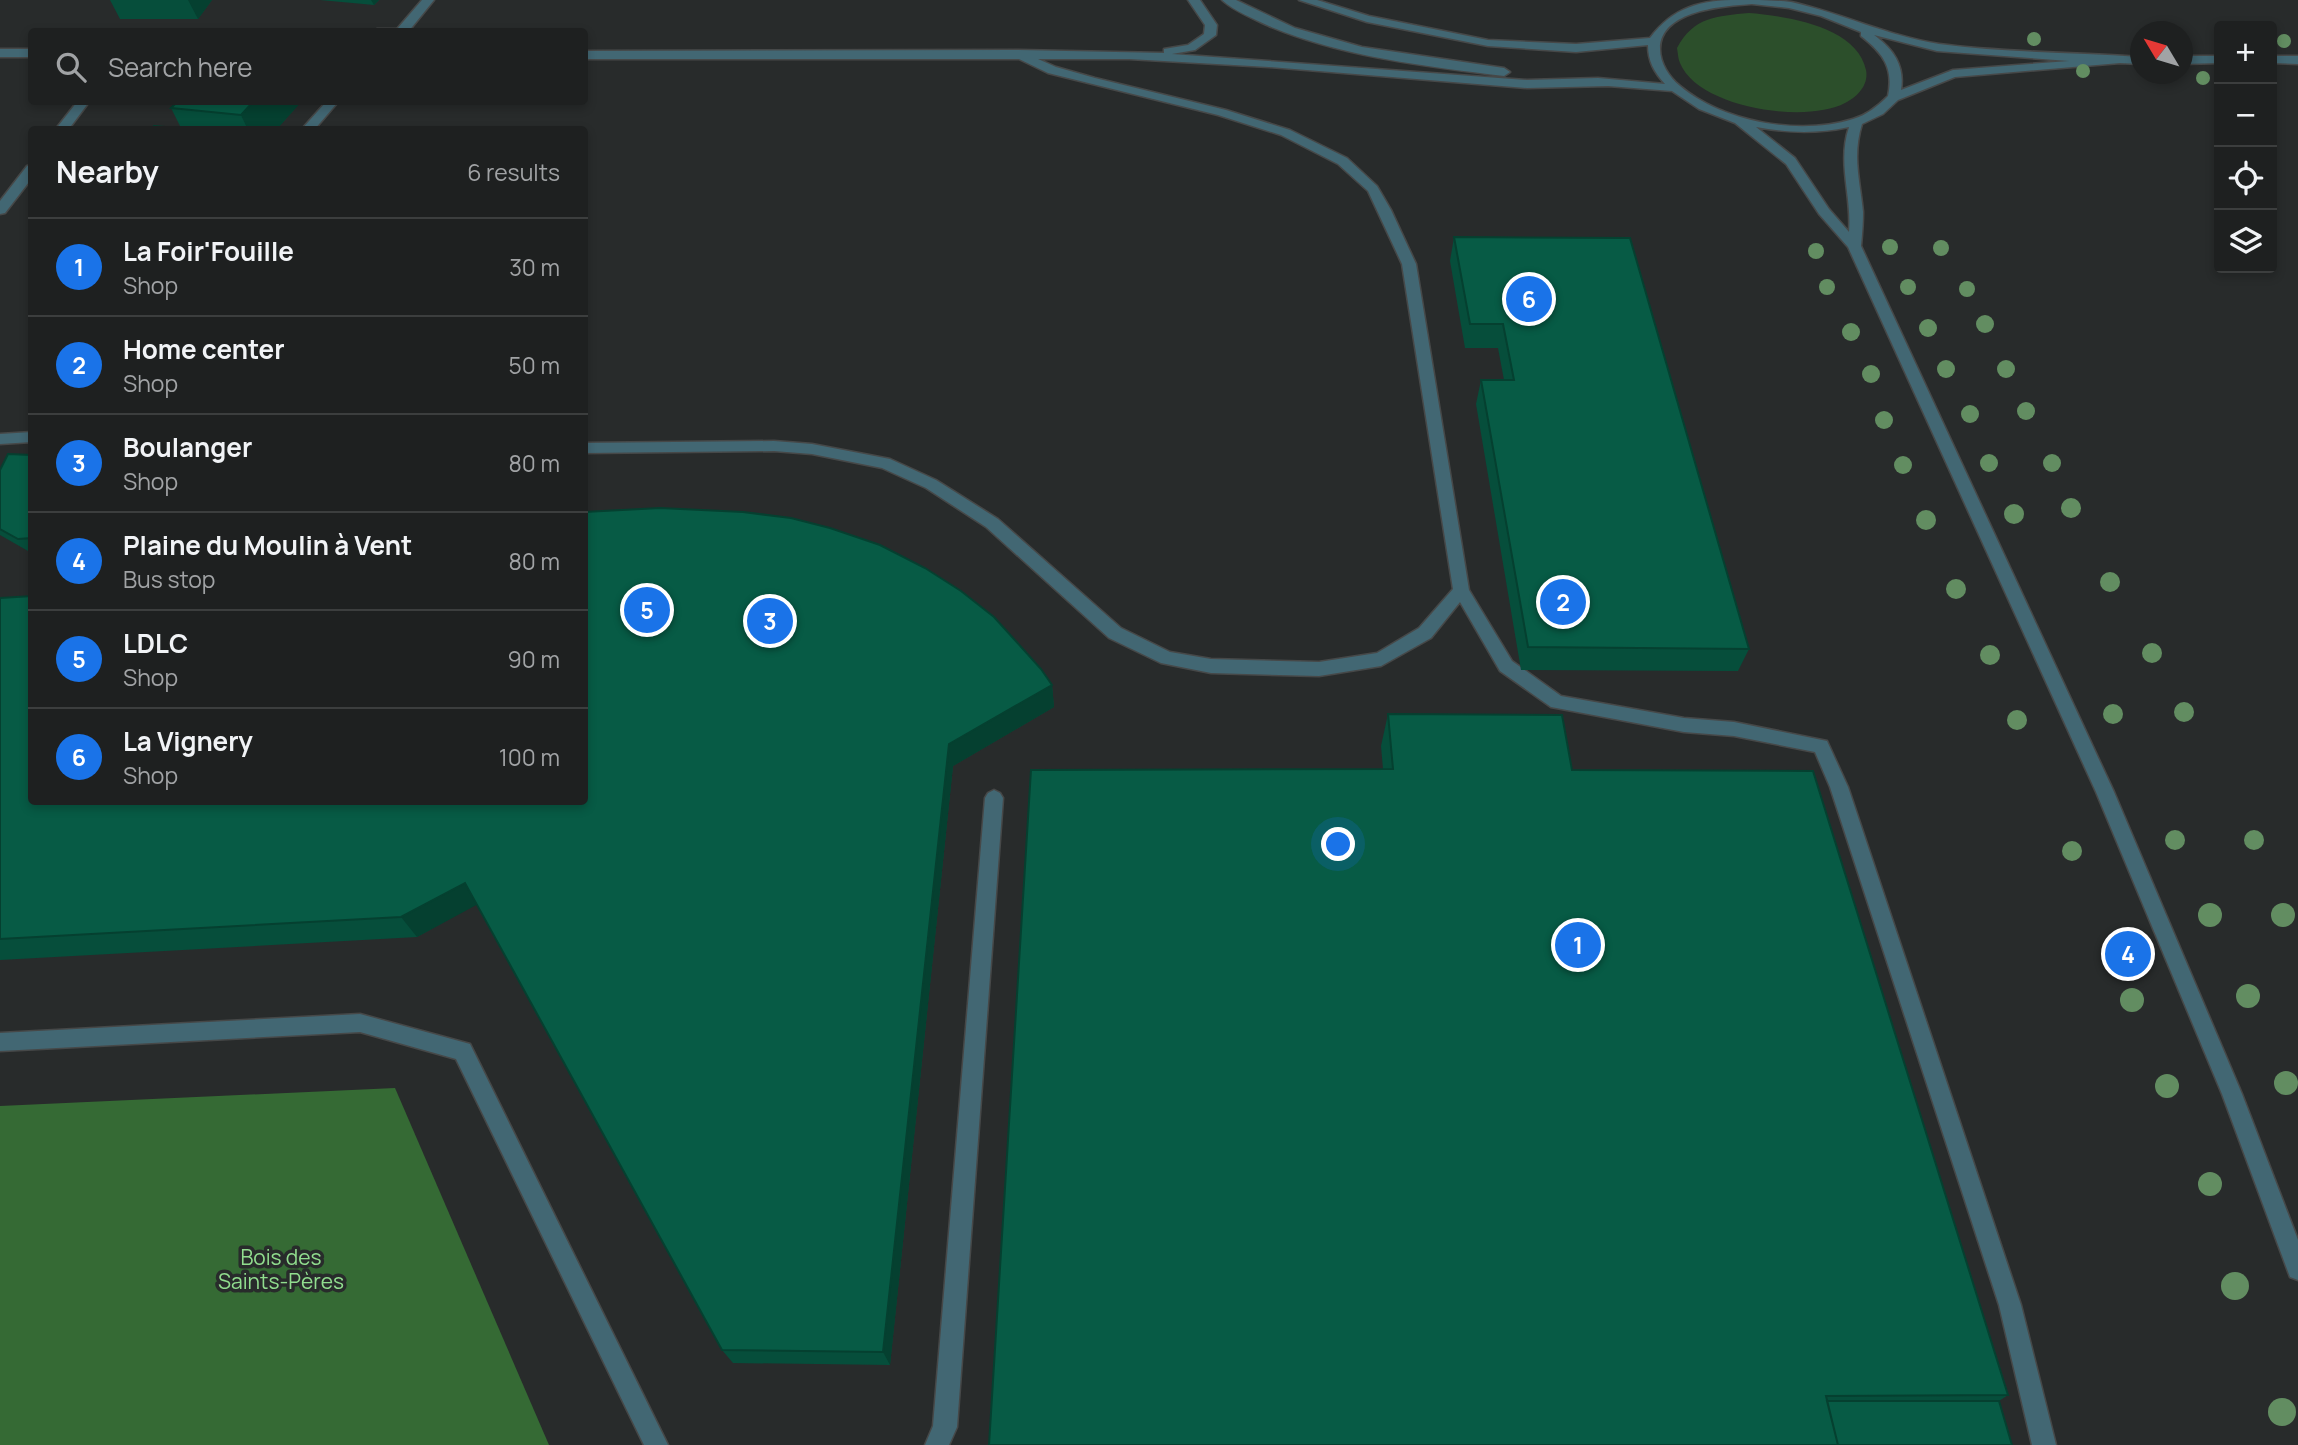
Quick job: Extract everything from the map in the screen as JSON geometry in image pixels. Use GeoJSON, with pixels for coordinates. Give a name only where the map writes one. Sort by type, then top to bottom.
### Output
{"type":"FeatureCollection","features":[{"type":"Feature","properties":{"kind":"street"},"geometry":{"type":"LineString","coordinates":[[405,28],[428,0]]}},
{"type":"Feature","properties":{"kind":"street"},"geometry":{"type":"LineString","coordinates":[[1129,55],[1174,51],[1200,44],[1210,35],[1211,25],[1194,0]]}},
{"type":"Feature","properties":{"kind":"street"},"geometry":{"type":"LineString","coordinates":[[1228,0],[1293,30],[1365,51],[1455,66],[1675,88]]}},
{"type":"Feature","properties":{"kind":"street"},"geometry":{"type":"LineString","coordinates":[[1305,0],[1367,19],[1431,34],[1534,47],[1576,48],[1654,41]]}},
{"type":"Feature","properties":{"kind":"street"},"geometry":{"type":"LineString","coordinates":[[1349,0],[1367,19]]}},
{"type":"Feature","properties":{"kind":"street"},"geometry":{"type":"LineString","coordinates":[[1812,0],[1825,14]]}},
{"type":"Feature","properties":{"kind":"street"},"geometry":{"type":"LineString","coordinates":[[2117,60],[1953,74],[1894,97],[1880,111],[1857,122],[1808,129],[1780,128],[1739,120],[1703,106],[1675,88],[1661,72],[1654,56],[1654,41],[1666,24],[1686,5],[1752,1],[1789,5],[1825,14],[1856,27],[1937,47],[2130,60]]}},
{"type":"Feature","properties":{"kind":"street"},"geometry":{"type":"LineString","coordinates":[[1856,27],[1878,43],[1894,61],[1899,80],[1894,97]]}},
{"type":"Feature","properties":{"kind":"street"},"geometry":{"type":"LineString","coordinates":[[0,53],[28,53]]}},
{"type":"Feature","properties":{"kind":"street"},"geometry":{"type":"LineString","coordinates":[[1019,54],[1052,70],[1238,117],[1320,147],[1366,180],[1388,214],[1397,244],[1409,264],[1461,590],[1506,666],[1557,702],[1684,725],[1734,729],[1821,746],[1839,787],[2010,1305],[2044,1445]]}},
{"type":"Feature","properties":{"kind":"street"},"geometry":{"type":"LineString","coordinates":[[588,55],[1129,55],[1269,63],[1527,84],[1607,83]]}},
{"type":"Feature","properties":{"kind":"street"},"geometry":{"type":"LineString","coordinates":[[2193,60],[2214,60]]}},
{"type":"Feature","properties":{"kind":"street"},"geometry":{"type":"LineString","coordinates":[[2277,60],[2298,60]]}},
{"type":"Feature","properties":{"kind":"street"},"geometry":{"type":"LineString","coordinates":[[64,126],[81,105]]}},
{"type":"Feature","properties":{"kind":"street"},"geometry":{"type":"LineString","coordinates":[[311,126],[329,105]]}},
{"type":"Feature","properties":{"kind":"street"},"geometry":{"type":"LineString","coordinates":[[1739,120],[1791,162],[1824,211],[1854,246],[2149,892],[2232,1094],[2298,1269]]}},
{"type":"Feature","properties":{"kind":"street"},"geometry":{"type":"LineString","coordinates":[[1854,246],[1856,214],[1847,161],[1850,139],[1857,122]]}},
{"type":"Feature","properties":{"kind":"street"},"geometry":{"type":"LineString","coordinates":[[0,210],[28,174]]}},
{"type":"Feature","properties":{"kind":"street"},"geometry":{"type":"LineString","coordinates":[[0,439],[28,437]]}},
{"type":"Feature","properties":{"kind":"street"},"geometry":{"type":"LineString","coordinates":[[588,448],[774,446],[812,449],[885,463],[931,484],[992,523],[1115,632],[1167,658],[1211,666],[1319,669],[1381,659],[1425,633],[1461,590]]}},
{"type":"Feature","properties":{"kind":"street"},"geometry":{"type":"LineString","coordinates":[[937,1445],[945,1427],[994,798]]}},
{"type":"Feature","properties":{"kind":"street"},"geometry":{"type":"LineString","coordinates":[[0,1042],[360,1023],[463,1051],[656,1445]]}},
{"type":"Feature","properties":{"kind":"green space"},"geometry":{"type":"Polygon","coordinates":[[[1749,13],[1800,21],[1835,33],[1860,55],[1866,70],[1866,81],[1861,90],[1845,103],[1805,112],[1755,108],[1708,91],[1691,78],[1680,63],[1677,48],[1698,24],[1716,17],[1749,13]]]}},
{"type":"Feature","properties":{"kind":"green space","name":"Bois des Saints-Pères"},"geometry":{"type":"Polygon","coordinates":[[[395,1088],[549,1445],[0,1445],[0,1106],[395,1088]]]}},
{"type":"Feature","properties":{"kind":"building"},"geometry":{"type":"Polygon","coordinates":[[[174,105],[250,105],[241,115],[171,108],[174,105]]]}},
{"type":"Feature","properties":{"kind":"building"},"geometry":{"type":"Polygon","coordinates":[[[1454,237],[1630,238],[1749,649],[1528,647],[1481,380],[1514,380],[1503,324],[1470,324],[1454,237]]]}},
{"type":"Feature","properties":{"kind":"building"},"geometry":{"type":"Polygon","coordinates":[[[8,454],[28,455],[28,538],[18,539],[0,529],[0,470],[8,454]]]}},
{"type":"Feature","properties":{"kind":"building"},"geometry":{"type":"Polygon","coordinates":[[[660,508],[743,512],[791,518],[880,545],[925,568],[994,617],[1052,685],[949,744],[883,1352],[722,1350],[465,883],[401,917],[0,939],[0,598],[28,596],[28,805],[588,805],[588,512],[660,508]]]}},
{"type":"Feature","properties":{"kind":"building"},"geometry":{"type":"Polygon","coordinates":[[[1388,714],[1562,715],[1572,770],[1813,771],[2008,1395],[1826,1396],[1838,1445],[989,1445],[1031,770],[1393,769],[1388,714]]]}},
{"type":"Feature","properties":{"kind":"building"},"geometry":{"type":"Polygon","coordinates":[[[1827,1401],[1999,1401],[2012,1445],[1838,1445],[1827,1401]]]}},
{"type":"Feature","properties":{"kind":"place","name":"La Vignery"},"geometry":{"type":"Point","coordinates":[1529,299]}},
{"type":"Feature","properties":{"kind":"place","name":"Home center"},"geometry":{"type":"Point","coordinates":[1563,602]}},
{"type":"Feature","properties":{"kind":"place","name":"LDLC"},"geometry":{"type":"Point","coordinates":[647,610]}},
{"type":"Feature","properties":{"kind":"place","name":"Boulanger"},"geometry":{"type":"Point","coordinates":[770,621]}},
{"type":"Feature","properties":{"kind":"place","name":"La Foir'Fouille"},"geometry":{"type":"Point","coordinates":[1578,945]}},
{"type":"Feature","properties":{"kind":"place","name":"Plaine du Moulin à Vent"},"geometry":{"type":"Point","coordinates":[2128,954]}}]}
